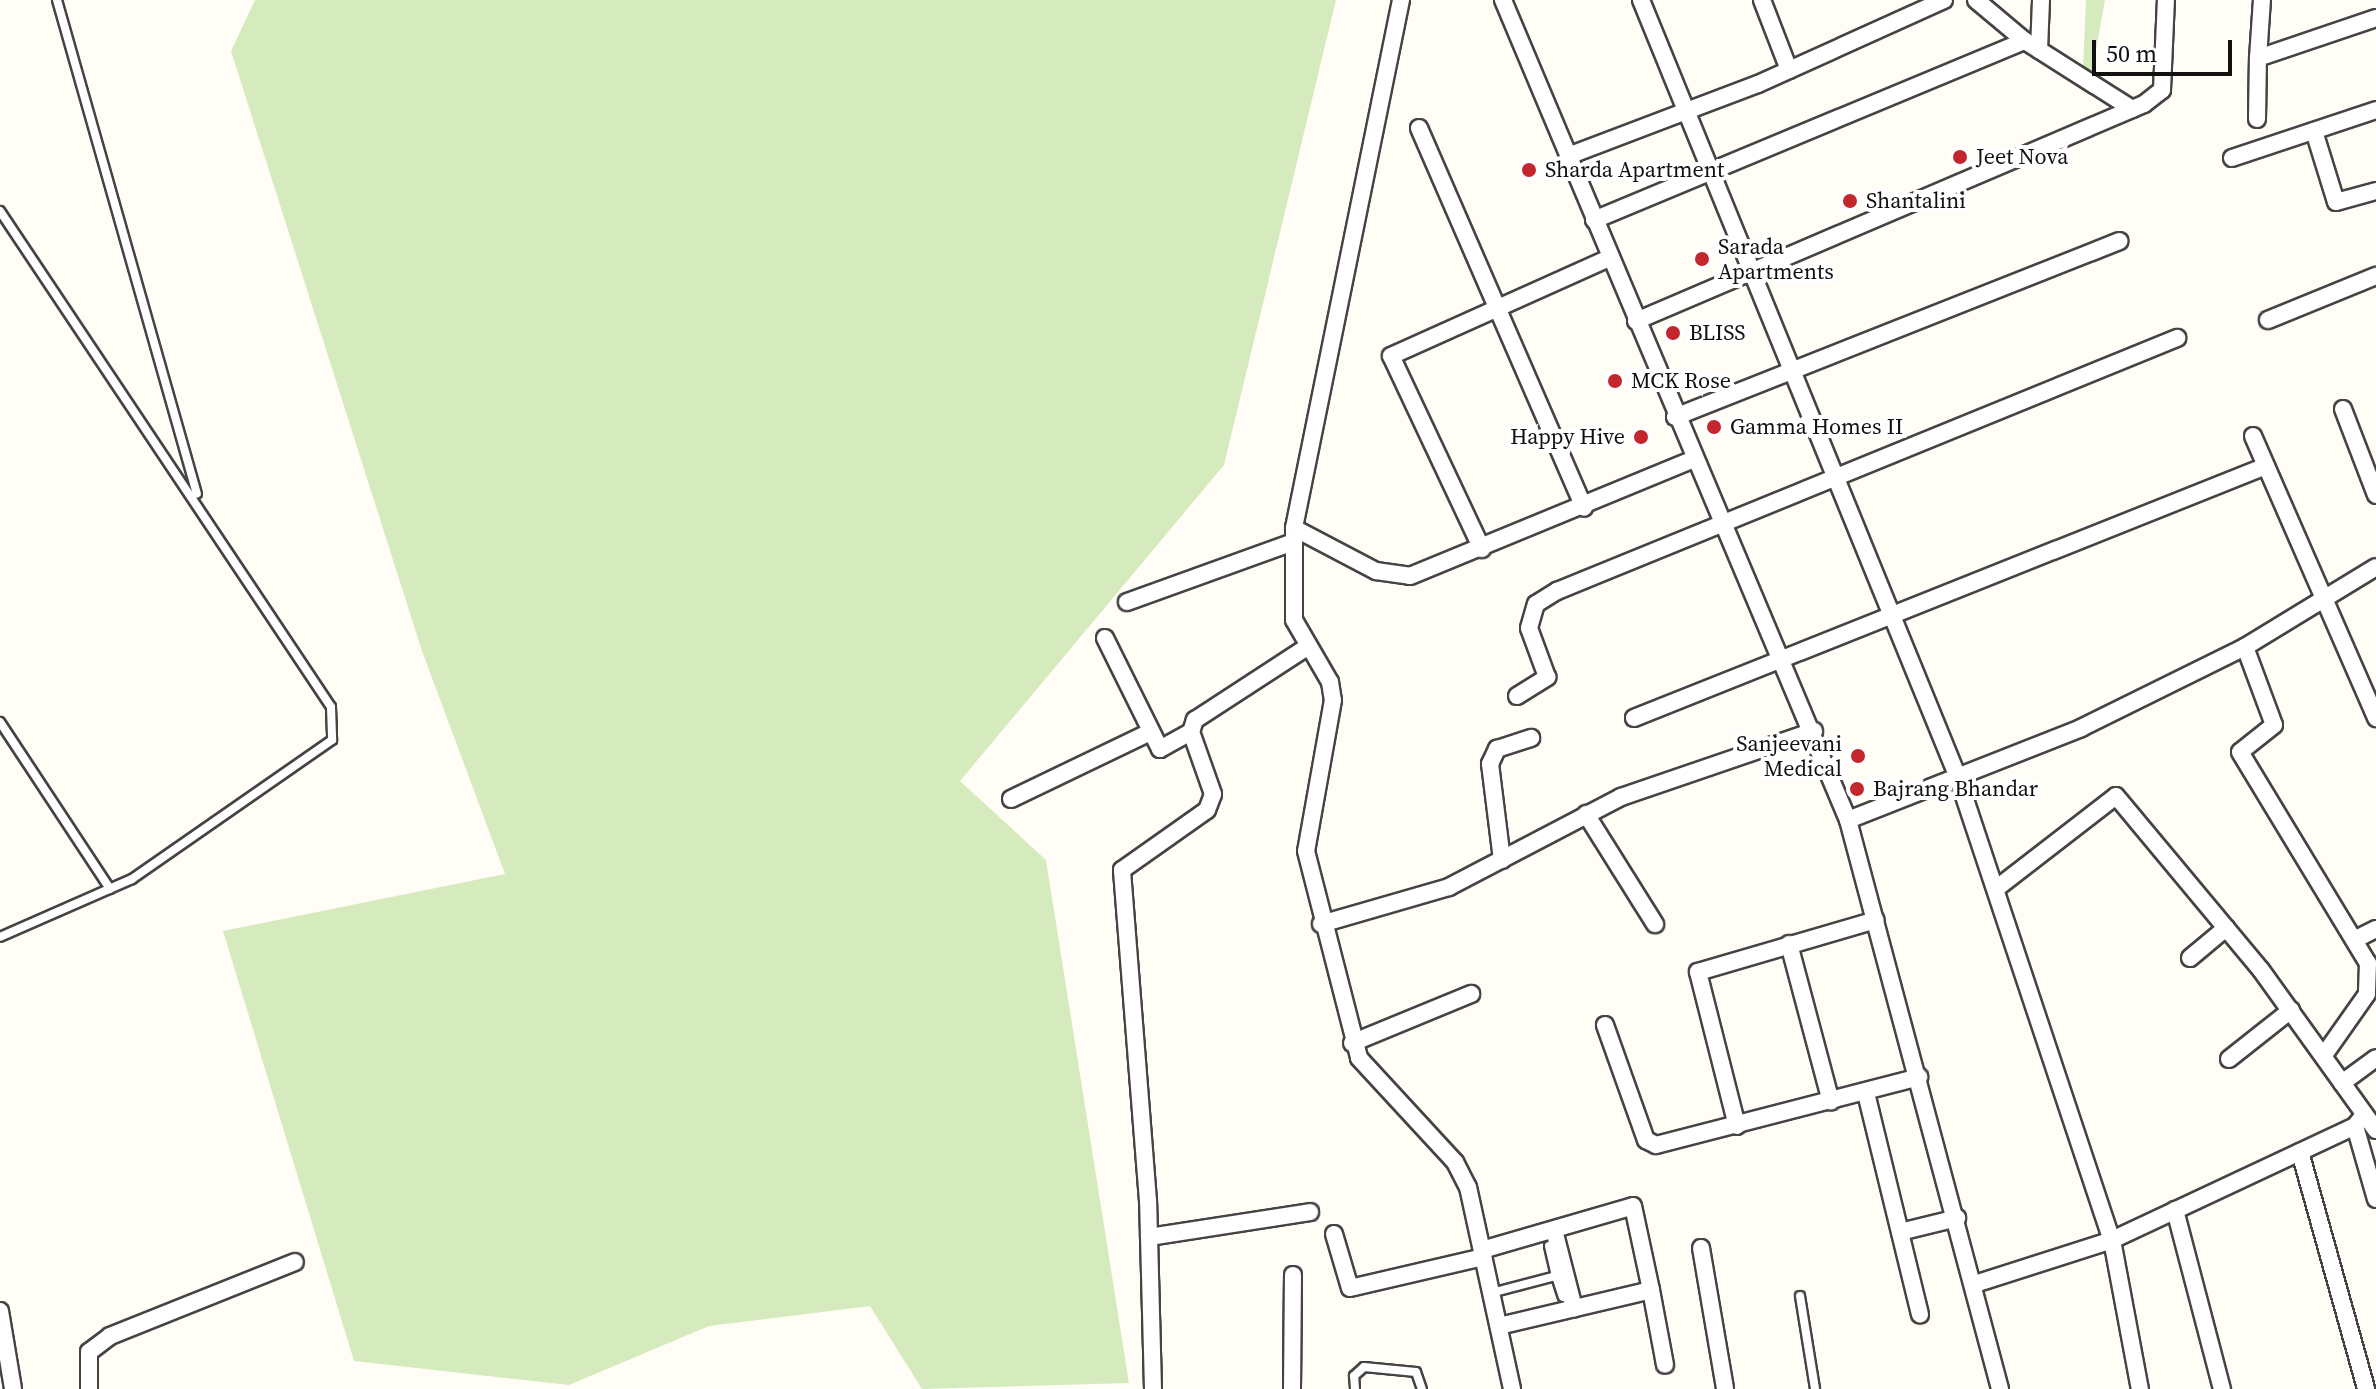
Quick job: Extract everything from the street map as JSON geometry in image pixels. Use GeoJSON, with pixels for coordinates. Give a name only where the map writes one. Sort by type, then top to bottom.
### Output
{"type":"FeatureCollection","features":[{"type":"Feature","properties":{"kind":"street"},"geometry":{"type":"LineString","coordinates":[[1401,0],[1294,535],[1294,620],[1333,700],[1306,851],[1321,924],[1352,1043],[1375,1080],[1455,1162],[1483,1253],[1512,1389]]}},
{"type":"Feature","properties":{"kind":"street"},"geometry":{"type":"LineString","coordinates":[[1503,0],[1692,460],[1814,731],[1848,820],[1975,1284],[2000,1389]]}},
{"type":"Feature","properties":{"kind":"street"},"geometry":{"type":"LineString","coordinates":[[1641,0],[1836,475],[1895,610],[1957,775],[2112,1240],[2140,1389]]}},
{"type":"Feature","properties":{"kind":"street"},"geometry":{"type":"LineString","coordinates":[[1762,0],[1789,70]]}},
{"type":"Feature","properties":{"kind":"street"},"geometry":{"type":"LineString","coordinates":[[1568,156],[1687,113],[1944,0]]}},
{"type":"Feature","properties":{"kind":"street"},"geometry":{"type":"LineString","coordinates":[[1976,0],[2032,46],[2132,109]]}},
{"type":"Feature","properties":{"kind":"street"},"geometry":{"type":"LineString","coordinates":[[2032,46],[2041,0]]}},
{"type":"Feature","properties":{"kind":"street"},"geometry":{"type":"LineString","coordinates":[[1636,321],[1750,268],[2132,109],[2162,90],[2166,0]]}},
{"type":"Feature","properties":{"kind":"street"},"geometry":{"type":"LineString","coordinates":[[2257,119],[2262,0]]}},
{"type":"Feature","properties":{"kind":"street"},"geometry":{"type":"LineString","coordinates":[[2258,58],[2376,18]]}},
{"type":"Feature","properties":{"kind":"street"},"geometry":{"type":"LineString","coordinates":[[1594,220],[1715,176],[2032,46]]}},
{"type":"Feature","properties":{"kind":"street"},"geometry":{"type":"LineString","coordinates":[[2232,158],[2376,110]]}},
{"type":"Feature","properties":{"kind":"street"},"geometry":{"type":"LineString","coordinates":[[1419,128],[1584,508]]}},
{"type":"Feature","properties":{"kind":"street"},"geometry":{"type":"LineString","coordinates":[[2314,131],[2336,202],[2376,191]]}},
{"type":"Feature","properties":{"kind":"street"},"geometry":{"type":"LineString","coordinates":[[1675,417],[1791,366],[2119,241]]}},
{"type":"Feature","properties":{"kind":"street"},"geometry":{"type":"LineString","coordinates":[[1482,549],[1391,356],[1611,257]]}},
{"type":"Feature","properties":{"kind":"street"},"geometry":{"type":"LineString","coordinates":[[2268,320],[2376,276]]}},
{"type":"Feature","properties":{"kind":"street"},"geometry":{"type":"LineString","coordinates":[[1517,696],[1547,677],[1529,628],[1536,604],[1722,521],[2177,338]]}},
{"type":"Feature","properties":{"kind":"street"},"geometry":{"type":"LineString","coordinates":[[2343,409],[2376,495]]}},
{"type":"Feature","properties":{"kind":"street"},"geometry":{"type":"LineString","coordinates":[[2253,436],[2328,601],[2376,718]]}},
{"type":"Feature","properties":{"kind":"street"},"geometry":{"type":"LineString","coordinates":[[1127,602],[1294,535],[1391,575],[1410,576],[1584,508],[1692,460]]}},
{"type":"Feature","properties":{"kind":"street"},"geometry":{"type":"LineString","coordinates":[[1634,718],[1895,610],[2266,466]]}},
{"type":"Feature","properties":{"kind":"street"},"geometry":{"type":"LineString","coordinates":[[1848,820],[2081,728],[2245,647],[2328,601],[2376,567]]}},
{"type":"Feature","properties":{"kind":"street"},"geometry":{"type":"LineString","coordinates":[[1105,638],[1160,749],[1191,732]]}},
{"type":"Feature","properties":{"kind":"street"},"geometry":{"type":"LineString","coordinates":[[1153,1389],[1149,1237],[1121,880],[1134,857],[1207,810],[1213,794],[1191,732],[1195,720],[1307,647]]}},
{"type":"Feature","properties":{"kind":"street"},"geometry":{"type":"LineString","coordinates":[[2245,647],[2274,725],[2240,752],[2368,963],[2367,994],[2324,1055]]}},
{"type":"Feature","properties":{"kind":"street"},"geometry":{"type":"LineString","coordinates":[[1321,924],[1449,887],[1586,814],[1814,731]]}},
{"type":"Feature","properties":{"kind":"street"},"geometry":{"type":"LineString","coordinates":[[1011,799],[1150,732]]}},
{"type":"Feature","properties":{"kind":"street"},"geometry":{"type":"LineString","coordinates":[[1502,860],[1490,764],[1497,749],[1531,738]]}},
{"type":"Feature","properties":{"kind":"street"},"geometry":{"type":"LineString","coordinates":[[1997,888],[2116,796],[2226,928],[2324,1055],[2360,1121],[2376,1199]]}},
{"type":"Feature","properties":{"kind":"street"},"geometry":{"type":"LineString","coordinates":[[1586,814],[1655,924]]}},
{"type":"Feature","properties":{"kind":"street"},"geometry":{"type":"LineString","coordinates":[[1737,1126],[1698,972],[1876,920]]}},
{"type":"Feature","properties":{"kind":"street"},"geometry":{"type":"LineString","coordinates":[[2190,958],[2226,928]]}},
{"type":"Feature","properties":{"kind":"street"},"geometry":{"type":"LineString","coordinates":[[2356,939],[2376,929]]}},
{"type":"Feature","properties":{"kind":"street"},"geometry":{"type":"LineString","coordinates":[[1789,944],[1831,1102]]}},
{"type":"Feature","properties":{"kind":"street"},"geometry":{"type":"LineString","coordinates":[[1352,1043],[1471,994]]}},
{"type":"Feature","properties":{"kind":"street"},"geometry":{"type":"LineString","coordinates":[[2229,1059],[2291,1010]]}},
{"type":"Feature","properties":{"kind":"street"},"geometry":{"type":"LineString","coordinates":[[1605,1025],[1650,1144],[1737,1126],[1919,1077]]}},
{"type":"Feature","properties":{"kind":"street"},"geometry":{"type":"LineString","coordinates":[[2342,1083],[2376,1058]]}},
{"type":"Feature","properties":{"kind":"street"},"geometry":{"type":"LineString","coordinates":[[1866,1093],[1920,1315]]}},
{"type":"Feature","properties":{"kind":"street"},"geometry":{"type":"LineString","coordinates":[[1975,1284],[2112,1240],[2360,1121]]}},
{"type":"Feature","properties":{"kind":"street"},"geometry":{"type":"LineString","coordinates":[[2360,1121],[2376,1130]]}},
{"type":"Feature","properties":{"kind":"street"},"geometry":{"type":"LineString","coordinates":[[2300,1152],[2366,1389]]}},
{"type":"Feature","properties":{"kind":"street"},"geometry":{"type":"LineString","coordinates":[[1334,1234],[1350,1288],[1552,1238],[1633,1206],[1665,1365]]}},
{"type":"Feature","properties":{"kind":"street"},"geometry":{"type":"LineString","coordinates":[[2175,1210],[2222,1389]]}},
{"type":"Feature","properties":{"kind":"street"},"geometry":{"type":"LineString","coordinates":[[1149,1237],[1310,1212]]}},
{"type":"Feature","properties":{"kind":"street"},"geometry":{"type":"LineString","coordinates":[[1900,1232],[1957,1218]]}},
{"type":"Feature","properties":{"kind":"street"},"geometry":{"type":"LineString","coordinates":[[1552,1238],[1568,1303]]}},
{"type":"Feature","properties":{"kind":"street"},"geometry":{"type":"LineString","coordinates":[[1701,1248],[1725,1389]]}},
{"type":"Feature","properties":{"kind":"street"},"geometry":{"type":"LineString","coordinates":[[89,1389],[89,1352],[110,1336],[295,1262]]}},
{"type":"Feature","properties":{"kind":"street"},"geometry":{"type":"LineString","coordinates":[[1292,1389],[1293,1275]]}},
{"type":"Feature","properties":{"kind":"street"},"geometry":{"type":"LineString","coordinates":[[1499,1326],[1568,1303],[1651,1290]]}},
{"type":"Feature","properties":{"kind":"street"},"geometry":{"type":"LineString","coordinates":[[0,1311],[13,1389]]}},
{"type":"Feature","properties":{"kind":"lane"},"geometry":{"type":"LineString","coordinates":[[57,0],[200,502]]}},
{"type":"Feature","properties":{"kind":"lane"},"geometry":{"type":"LineString","coordinates":[[0,211],[200,502],[331,707],[332,740],[110,889],[0,937]]}},
{"type":"Feature","properties":{"kind":"lane"},"geometry":{"type":"LineString","coordinates":[[0,722],[110,889]]}},
{"type":"Feature","properties":{"kind":"lane"},"geometry":{"type":"LineString","coordinates":[[1552,1238],[1556,1276],[1568,1303]]}},
{"type":"Feature","properties":{"kind":"lane"},"geometry":{"type":"LineString","coordinates":[[1491,1293],[1556,1276]]}},
{"type":"Feature","properties":{"kind":"lane"},"geometry":{"type":"LineString","coordinates":[[1800,1296],[1815,1389]]}},
{"type":"Feature","properties":{"kind":"lane"},"geometry":{"type":"LineString","coordinates":[[1355,1389],[1354,1376],[1364,1367],[1416,1372],[1422,1389]]}},
{"type":"Feature","properties":{"kind":"green space"},"geometry":{"type":"Polygon","coordinates":[[[255,0],[1336,0],[1224,465],[960,781],[1046,860],[1129,1383],[922,1389],[870,1306],[709,1326],[569,1385],[354,1361],[223,931],[505,874],[422,651],[231,51],[255,0]]]}},
{"type":"Feature","properties":{"kind":"green space"},"geometry":{"type":"Polygon","coordinates":[[[2086,0],[2105,0],[2092,72],[2083,68],[2086,0]]]}},
{"type":"Feature","properties":{"kind":"place","name":"Jeet Nova"},"geometry":{"type":"Point","coordinates":[1960,157]}},
{"type":"Feature","properties":{"kind":"place","name":"Sharda Apartment"},"geometry":{"type":"Point","coordinates":[1529,170]}},
{"type":"Feature","properties":{"kind":"place","name":"Shantalini"},"geometry":{"type":"Point","coordinates":[1850,201]}},
{"type":"Feature","properties":{"kind":"place","name":"Sarada Apartments"},"geometry":{"type":"Point","coordinates":[1702,259]}},
{"type":"Feature","properties":{"kind":"place","name":"BLISS"},"geometry":{"type":"Point","coordinates":[1673,333]}},
{"type":"Feature","properties":{"kind":"place","name":"MCK Rose"},"geometry":{"type":"Point","coordinates":[1615,381]}},
{"type":"Feature","properties":{"kind":"place","name":"Gamma Homes II"},"geometry":{"type":"Point","coordinates":[1714,427]}},
{"type":"Feature","properties":{"kind":"place","name":"Happy Hive"},"geometry":{"type":"Point","coordinates":[1641,437]}},
{"type":"Feature","properties":{"kind":"place","name":"Sanjeevani Medical"},"geometry":{"type":"Point","coordinates":[1858,756]}},
{"type":"Feature","properties":{"kind":"place","name":"Bajrang Bhandar"},"geometry":{"type":"Point","coordinates":[1857,789]}}]}
